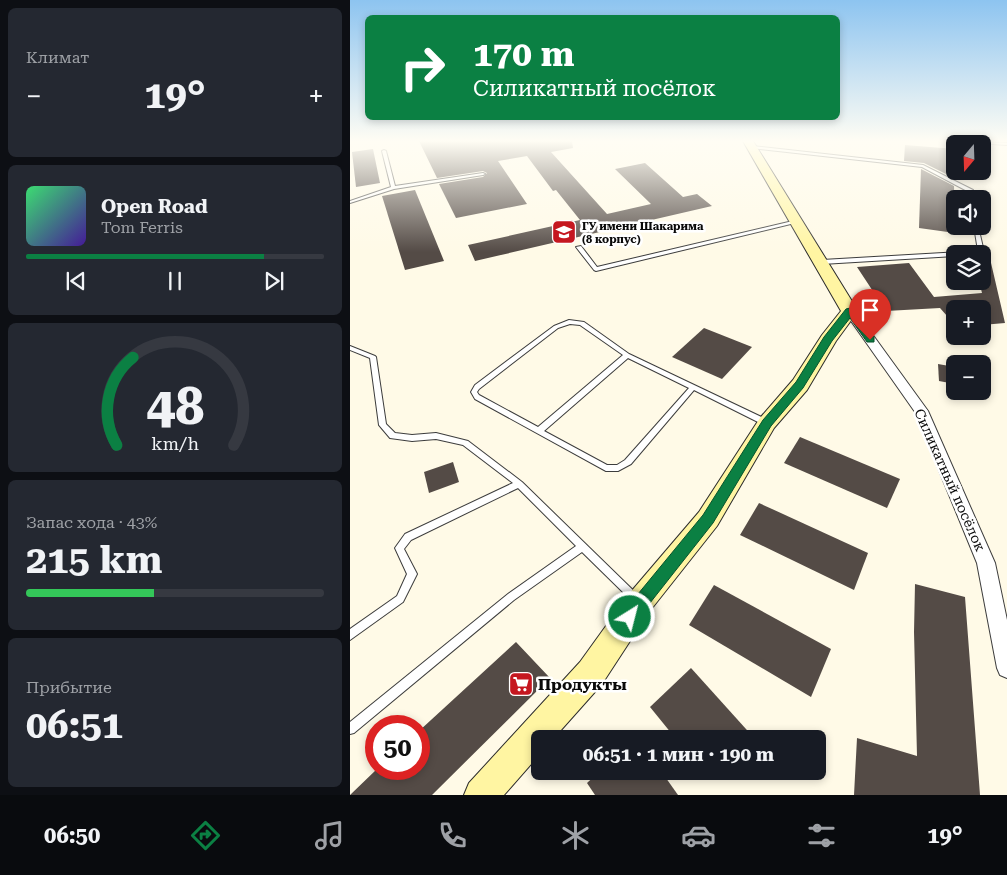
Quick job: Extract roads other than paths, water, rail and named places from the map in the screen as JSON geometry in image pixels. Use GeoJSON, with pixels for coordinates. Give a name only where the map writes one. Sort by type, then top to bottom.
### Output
{"type":"FeatureCollection","features":[{"type":"Feature","properties":{"kind":"main road"},"geometry":{"type":"LineString","coordinates":[[481,795],[592,673],[639,603],[708,519],[767,423],[800,385],[828,339],[850,311],[771,178]]}},
{"type":"Feature","properties":{"kind":"street","name":"Силикатный посёлок"},"geometry":{"type":"LineString","coordinates":[[850,311],[921,411],[986,563],[1007,668]]}},
{"type":"Feature","properties":{"kind":"lane"},"geometry":{"type":"LineString","coordinates":[[391,178],[393,188]]}},
{"type":"Feature","properties":{"kind":"lane"},"geometry":{"type":"LineString","coordinates":[[350,202],[393,188],[457,178]]}},
{"type":"Feature","properties":{"kind":"lane"},"geometry":{"type":"LineString","coordinates":[[946,178],[969,190]]}},
{"type":"Feature","properties":{"kind":"lane"},"geometry":{"type":"LineString","coordinates":[[579,246],[596,269],[797,221]]}},
{"type":"Feature","properties":{"kind":"lane"},"geometry":{"type":"LineString","coordinates":[[822,262],[946,255]]}},
{"type":"Feature","properties":{"kind":"lane"},"geometry":{"type":"LineString","coordinates":[[693,387],[628,462],[618,468],[606,468],[477,397],[474,392],[477,387],[556,327],[569,322],[582,322],[627,355],[693,387],[767,423]]}},
{"type":"Feature","properties":{"kind":"lane"},"geometry":{"type":"LineString","coordinates":[[350,348],[373,357],[383,425],[393,436],[412,438],[436,436],[464,443],[519,484],[639,603]]}},
{"type":"Feature","properties":{"kind":"lane"},"geometry":{"type":"LineString","coordinates":[[539,431],[627,355]]}},
{"type":"Feature","properties":{"kind":"lane"},"geometry":{"type":"LineString","coordinates":[[350,635],[400,599],[412,574],[399,548],[408,537],[519,484]]}},
{"type":"Feature","properties":{"kind":"lane"},"geometry":{"type":"LineString","coordinates":[[350,729],[511,597],[583,546]]}},
{"type":"Feature","properties":{"kind":"place","name":"ГУ имени Шакарима (8 корпус)"},"geometry":{"type":"Point","coordinates":[564,232]}},
{"type":"Feature","properties":{"kind":"place","name":"Продукты"},"geometry":{"type":"Point","coordinates":[521,684]}}]}
